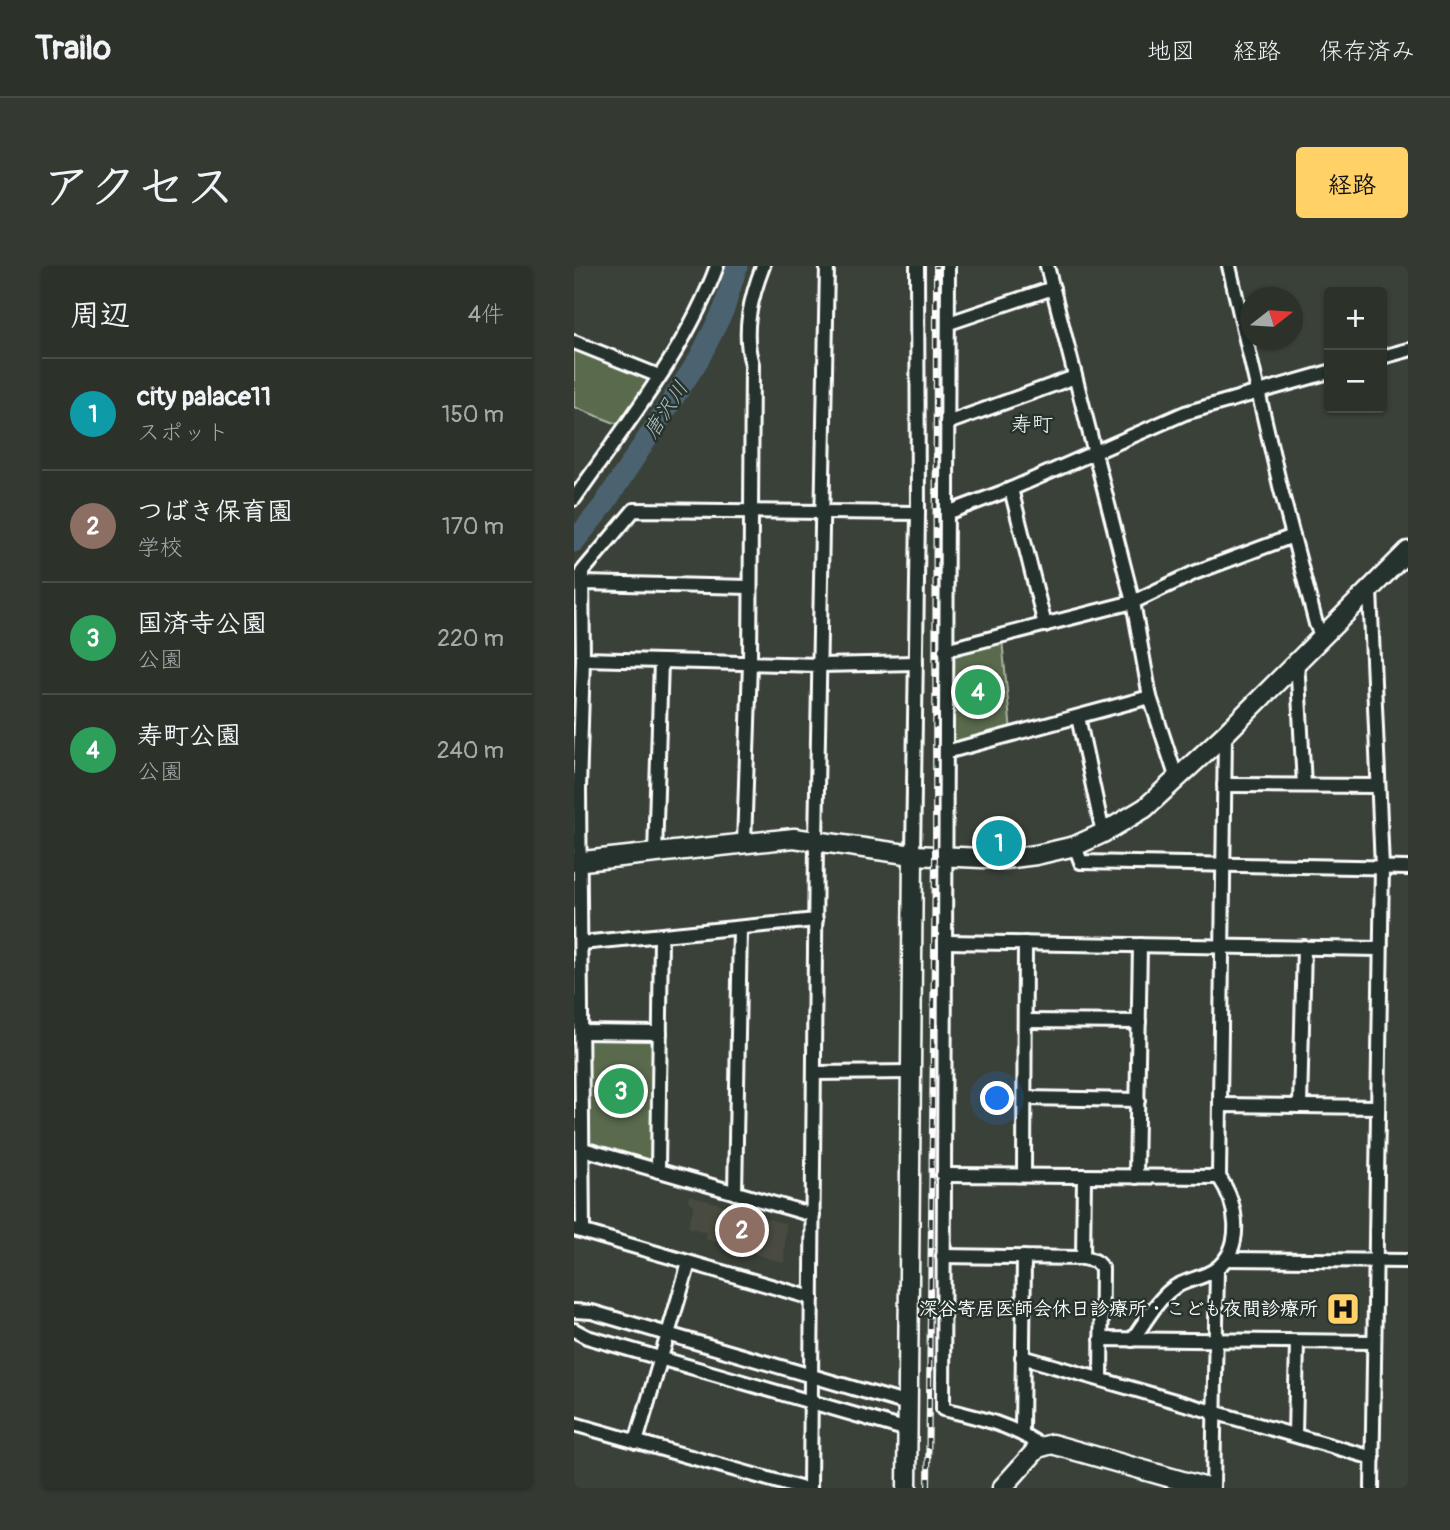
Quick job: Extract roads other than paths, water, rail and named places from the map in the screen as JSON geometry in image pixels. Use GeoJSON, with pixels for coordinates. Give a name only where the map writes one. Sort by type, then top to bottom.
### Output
{"type":"FeatureCollection","features":[{"type":"Feature","properties":{"kind":"street"},"geometry":{"type":"LineString","coordinates":[[578,489],[659,376],[705,299],[717,266]]}},
{"type":"Feature","properties":{"kind":"street"},"geometry":{"type":"LineString","coordinates":[[744,844],[750,663],[752,364],[747,328],[753,292],[763,266]]}},
{"type":"Feature","properties":{"kind":"street"},"geometry":{"type":"LineString","coordinates":[[810,1488],[816,842],[827,266]]}},
{"type":"Feature","properties":{"kind":"street"},"geometry":{"type":"LineString","coordinates":[[908,1488],[918,266]]}},
{"type":"Feature","properties":{"kind":"street"},"geometry":{"type":"LineString","coordinates":[[948,266],[943,1409],[1022,1432],[1041,1446],[1060,1445],[1207,1488]]}},
{"type":"Feature","properties":{"kind":"street"},"geometry":{"type":"LineString","coordinates":[[1047,266],[1133,602],[1150,698],[1177,779]]}},
{"type":"Feature","properties":{"kind":"street"},"geometry":{"type":"LineString","coordinates":[[1229,266],[1293,537],[1316,624],[1322,637]]}},
{"type":"Feature","properties":{"kind":"street"},"geometry":{"type":"LineString","coordinates":[[949,323],[1053,288]]}},
{"type":"Feature","properties":{"kind":"street"},"geometry":{"type":"LineString","coordinates":[[574,342],[659,376]]}},
{"type":"Feature","properties":{"kind":"street"},"geometry":{"type":"LineString","coordinates":[[1387,356],[1408,350]]}},
{"type":"Feature","properties":{"kind":"street"},"geometry":{"type":"LineString","coordinates":[[947,513],[1011,489],[1185,413],[1324,373]]}},
{"type":"Feature","properties":{"kind":"street"},"geometry":{"type":"LineString","coordinates":[[947,423],[1074,377]]}},
{"type":"Feature","properties":{"kind":"street"},"geometry":{"type":"LineString","coordinates":[[1011,489],[1045,625]]}},
{"type":"Feature","properties":{"kind":"street"},"geometry":{"type":"LineString","coordinates":[[813,1298],[579,1230],[583,1149],[577,790],[578,677],[583,659],[582,572],[634,510],[918,513]]}},
{"type":"Feature","properties":{"kind":"street"},"geometry":{"type":"LineString","coordinates":[[945,650],[1133,602],[1194,573],[1293,537]]}},
{"type":"Feature","properties":{"kind":"street"},"geometry":{"type":"LineString","coordinates":[[577,861],[655,855],[794,838],[913,855],[1005,859],[1076,846],[1145,808],[1225,734],[1297,659],[1408,551]]}},
{"type":"Feature","properties":{"kind":"street"},"geometry":{"type":"LineString","coordinates":[[583,583],[750,587]]}},
{"type":"Feature","properties":{"kind":"street"},"geometry":{"type":"LineString","coordinates":[[1370,590],[1382,867],[1372,1488]]}},
{"type":"Feature","properties":{"kind":"street"},"geometry":{"type":"LineString","coordinates":[[583,659],[820,665],[916,663]]}},
{"type":"Feature","properties":{"kind":"street"},"geometry":{"type":"LineString","coordinates":[[1297,659],[1304,785]]}},
{"type":"Feature","properties":{"kind":"street"},"geometry":{"type":"LineString","coordinates":[[655,855],[661,661]]}},
{"type":"Feature","properties":{"kind":"street"},"geometry":{"type":"LineString","coordinates":[[946,752],[1150,698]]}},
{"type":"Feature","properties":{"kind":"street"},"geometry":{"type":"LineString","coordinates":[[1078,717],[1103,833]]}},
{"type":"Feature","properties":{"kind":"street"},"geometry":{"type":"LineString","coordinates":[[1213,1488],[1216,1341],[1221,1264],[1235,1237],[1232,1203],[1219,1177],[1225,734]]}},
{"type":"Feature","properties":{"kind":"street"},"geometry":{"type":"LineString","coordinates":[[1224,785],[1378,786]]}},
{"type":"Feature","properties":{"kind":"street"},"geometry":{"type":"LineString","coordinates":[[1076,846],[1081,862],[1408,868]]}},
{"type":"Feature","properties":{"kind":"street"},"geometry":{"type":"LineString","coordinates":[[581,943],[816,920]]}},
{"type":"Feature","properties":{"kind":"street"},"geometry":{"type":"LineString","coordinates":[[735,1193],[740,928]]}},
{"type":"Feature","properties":{"kind":"street"},"geometry":{"type":"LineString","coordinates":[[658,1171],[661,936]]}},
{"type":"Feature","properties":{"kind":"street"},"geometry":{"type":"LineString","coordinates":[[945,942],[1380,949]]}},
{"type":"Feature","properties":{"kind":"street"},"geometry":{"type":"LineString","coordinates":[[1024,1175],[1025,943]]}},
{"type":"Feature","properties":{"kind":"street"},"geometry":{"type":"LineString","coordinates":[[1136,1177],[1140,945]]}},
{"type":"Feature","properties":{"kind":"street"},"geometry":{"type":"LineString","coordinates":[[1300,1106],[1304,947]]}},
{"type":"Feature","properties":{"kind":"street"},"geometry":{"type":"LineString","coordinates":[[1025,1021],[1139,1022]]}},
{"type":"Feature","properties":{"kind":"street"},"geometry":{"type":"LineString","coordinates":[[582,1032],[660,1033]]}},
{"type":"Feature","properties":{"kind":"street"},"geometry":{"type":"LineString","coordinates":[[814,1073],[913,1072]]}},
{"type":"Feature","properties":{"kind":"street"},"geometry":{"type":"LineString","coordinates":[[1025,1098],[1138,1100]]}},
{"type":"Feature","properties":{"kind":"street"},"geometry":{"type":"LineString","coordinates":[[1220,1105],[1378,1107]]}},
{"type":"Feature","properties":{"kind":"street"},"geometry":{"type":"LineString","coordinates":[[583,1149],[813,1216]]}},
{"type":"Feature","properties":{"kind":"street"},"geometry":{"type":"LineString","coordinates":[[943,1175],[1219,1177]]}},
{"type":"Feature","properties":{"kind":"street"},"geometry":{"type":"LineString","coordinates":[[1083,1258],[1084,1176]]}},
{"type":"Feature","properties":{"kind":"street"},"geometry":{"type":"LineString","coordinates":[[943,1256],[1083,1258],[1095,1261],[1102,1268],[1101,1379]]}},
{"type":"Feature","properties":{"kind":"street"},"geometry":{"type":"LineString","coordinates":[[1022,1432],[1024,1257]]}},
{"type":"Feature","properties":{"kind":"street"},"geometry":{"type":"LineString","coordinates":[[1132,1340],[1173,1288],[1221,1264],[1408,1261]]}},
{"type":"Feature","properties":{"kind":"street"},"geometry":{"type":"LineString","coordinates":[[636,1442],[689,1263]]}},
{"type":"Feature","properties":{"kind":"street"},"geometry":{"type":"LineString","coordinates":[[574,1311],[593,1312],[908,1404]]}},
{"type":"Feature","properties":{"kind":"street"},"geometry":{"type":"LineString","coordinates":[[574,1330],[587,1337],[908,1430]]}},
{"type":"Feature","properties":{"kind":"street"},"geometry":{"type":"LineString","coordinates":[[1101,1339],[1374,1342]]}},
{"type":"Feature","properties":{"kind":"street"},"geometry":{"type":"LineString","coordinates":[[1295,1435],[1297,1342]]}},
{"type":"Feature","properties":{"kind":"street"},"geometry":{"type":"LineString","coordinates":[[1023,1357],[1373,1458]]}},
{"type":"Feature","properties":{"kind":"street"},"geometry":{"type":"LineString","coordinates":[[574,1424],[800,1488]]}},
{"type":"Feature","properties":{"kind":"street"},"geometry":{"type":"LineString","coordinates":[[1002,1488],[1041,1446]]}},
{"type":"Feature","properties":{"kind":"waterway","name":"唐沢川"},"geometry":{"type":"LineString","coordinates":[[574,542],[603,506],[699,359],[724,309],[737,266]]}},
{"type":"Feature","properties":{"kind":"railway"},"geometry":{"type":"LineString","coordinates":[[928,1488],[935,856],[936,266]]}},
{"type":"Feature","properties":{"kind":"place","name":"寿町公園"},"geometry":{"type":"Point","coordinates":[978,692]}},
{"type":"Feature","properties":{"kind":"place","name":"city palace11"},"geometry":{"type":"Point","coordinates":[999,843]}},
{"type":"Feature","properties":{"kind":"place","name":"国済寺公園"},"geometry":{"type":"Point","coordinates":[621,1091]}},
{"type":"Feature","properties":{"kind":"place","name":"つばき保育園"},"geometry":{"type":"Point","coordinates":[742,1230]}},
{"type":"Feature","properties":{"kind":"place","name":"深谷寄居医師会休日診療所・こども夜間診療所"},"geometry":{"type":"Point","coordinates":[1343,1309]}},
{"type":"Feature","properties":{"kind":"district","name":"寿町"},"geometry":{"type":"Point","coordinates":[1032,424]}}]}
